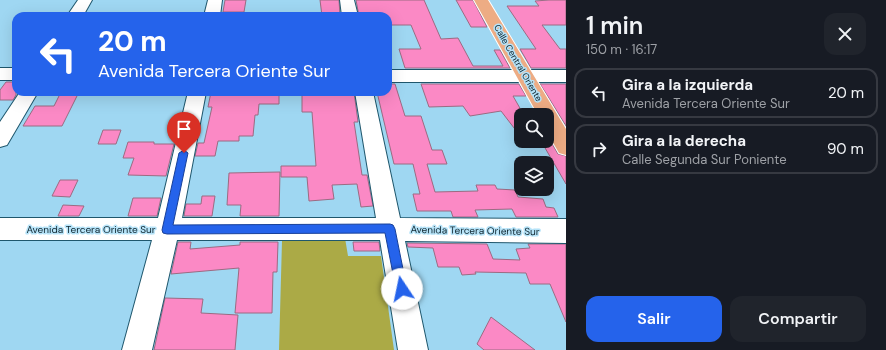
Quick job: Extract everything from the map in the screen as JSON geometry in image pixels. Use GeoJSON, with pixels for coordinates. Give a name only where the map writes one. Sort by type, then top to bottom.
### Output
{"type":"FeatureCollection","features":[{"type":"Feature","properties":{"kind":"main road","name":"Calle Central Oriente"},"geometry":{"type":"LineString","coordinates":[[481,0],[566,147]]}},
{"type":"Feature","properties":{"kind":"street"},"geometry":{"type":"LineString","coordinates":[[78,12],[85,0]]}},
{"type":"Feature","properties":{"kind":"street"},"geometry":{"type":"LineString","coordinates":[[213,12],[215,0]]}},
{"type":"Feature","properties":{"kind":"street"},"geometry":{"type":"LineString","coordinates":[[347,0],[349,12]]}},
{"type":"Feature","properties":{"kind":"street"},"geometry":{"type":"LineString","coordinates":[[0,74],[12,74]]}},
{"type":"Feature","properties":{"kind":"street"},"geometry":{"type":"LineString","coordinates":[[392,76],[566,76]]}},
{"type":"Feature","properties":{"kind":"street"},"geometry":{"type":"LineString","coordinates":[[0,139],[27,96]]}},
{"type":"Feature","properties":{"kind":"street"},"geometry":{"type":"LineString","coordinates":[[137,350],[167,230],[196,96]]}},
{"type":"Feature","properties":{"kind":"street"},"geometry":{"type":"LineString","coordinates":[[365,96],[413,350]]}},
{"type":"Feature","properties":{"kind":"street","name":"Avenida Tercera Oriente Sur"},"geometry":{"type":"LineString","coordinates":[[0,229],[390,229],[566,231]]}},
{"type":"Feature","properties":{"kind":"shaded area"},"geometry":{"type":"Polygon","coordinates":[[[345,238],[348,256],[381,256],[394,350],[279,350],[282,241],[345,238]]]}},
{"type":"Feature","properties":{"kind":"building"},"geometry":{"type":"Polygon","coordinates":[[[225,0],[246,0],[244,12],[223,12],[225,0]]]}},
{"type":"Feature","properties":{"kind":"building"},"geometry":{"type":"Polygon","coordinates":[[[320,0],[339,0],[340,12],[322,12],[320,0]]]}},
{"type":"Feature","properties":{"kind":"building"},"geometry":{"type":"Polygon","coordinates":[[[356,0],[424,0],[441,39],[458,38],[473,66],[503,66],[494,50],[500,50],[510,68],[405,68],[399,49],[421,49],[411,25],[392,25],[392,12],[358,12],[356,0]]]}},
{"type":"Feature","properties":{"kind":"building"},"geometry":{"type":"Polygon","coordinates":[[[456,0],[473,0],[487,27],[471,27],[456,0]]]}},
{"type":"Feature","properties":{"kind":"building"},"geometry":{"type":"Polygon","coordinates":[[[566,0],[566,25],[542,25],[560,49],[566,49],[566,68],[531,68],[520,49],[536,49],[507,6],[539,6],[535,1],[566,0]]]}},
{"type":"Feature","properties":{"kind":"building"},"geometry":{"type":"Polygon","coordinates":[[[6,82],[12,82],[12,96],[15,96],[13,100],[0,100],[0,90],[6,82]]]}},
{"type":"Feature","properties":{"kind":"building"},"geometry":{"type":"Polygon","coordinates":[[[392,84],[395,84],[405,116],[421,116],[432,150],[442,150],[447,164],[427,164],[435,192],[478,191],[476,185],[495,185],[497,189],[514,190],[514,196],[543,199],[546,207],[554,208],[558,217],[516,217],[512,209],[475,210],[478,217],[453,217],[451,211],[417,211],[413,194],[420,194],[413,164],[394,164],[378,96],[392,96],[392,84]]]}},
{"type":"Feature","properties":{"kind":"building"},"geometry":{"type":"Polygon","coordinates":[[[421,84],[519,84],[526,96],[513,96],[520,108],[514,108],[514,128],[501,111],[470,116],[463,106],[429,107],[421,84]]]}},
{"type":"Feature","properties":{"kind":"building"},"geometry":{"type":"Polygon","coordinates":[[[540,84],[566,84],[566,126],[547,95],[540,84]]]}},
{"type":"Feature","properties":{"kind":"building"},"geometry":{"type":"Polygon","coordinates":[[[59,96],[77,96],[62,126],[23,126],[35,106],[54,106],[59,96]]]}},
{"type":"Feature","properties":{"kind":"building"},"geometry":{"type":"Polygon","coordinates":[[[210,96],[279,96],[279,104],[259,104],[258,115],[255,115],[253,136],[239,136],[239,141],[218,141],[215,156],[195,156],[198,143],[204,143],[212,107],[208,107],[210,96]]]}},
{"type":"Feature","properties":{"kind":"building"},"geometry":{"type":"Polygon","coordinates":[[[302,96],[355,96],[358,122],[354,122],[362,175],[367,175],[373,206],[361,207],[357,184],[332,185],[334,199],[309,201],[307,177],[281,177],[281,166],[316,166],[312,112],[302,112],[302,96]]]}},
{"type":"Feature","properties":{"kind":"building"},"geometry":{"type":"Polygon","coordinates":[[[103,130],[121,130],[116,144],[98,144],[103,130]]]}},
{"type":"Feature","properties":{"kind":"building"},"geometry":{"type":"Polygon","coordinates":[[[128,142],[174,144],[166,176],[128,175],[134,158],[123,158],[128,142]]]}},
{"type":"Feature","properties":{"kind":"building"},"geometry":{"type":"Polygon","coordinates":[[[554,147],[558,154],[566,156],[566,184],[554,163],[554,156],[550,156],[545,148],[554,147]]]}},
{"type":"Feature","properties":{"kind":"building"},"geometry":{"type":"Polygon","coordinates":[[[280,172],[279,216],[240,216],[241,205],[227,205],[229,173],[280,172]]]}},
{"type":"Feature","properties":{"kind":"building"},"geometry":{"type":"Polygon","coordinates":[[[60,180],[78,180],[70,197],[52,196],[60,180]]]}},
{"type":"Feature","properties":{"kind":"building"},"geometry":{"type":"Polygon","coordinates":[[[202,196],[215,196],[212,216],[184,216],[186,204],[201,204],[202,196]]]}},
{"type":"Feature","properties":{"kind":"building"},"geometry":{"type":"Polygon","coordinates":[[[133,198],[161,198],[157,216],[128,216],[133,198]]]}},
{"type":"Feature","properties":{"kind":"building"},"geometry":{"type":"Polygon","coordinates":[[[63,205],[84,206],[79,216],[58,216],[63,205]]]}},
{"type":"Feature","properties":{"kind":"building"},"geometry":{"type":"Polygon","coordinates":[[[178,242],[191,242],[190,249],[240,245],[240,242],[278,242],[277,272],[273,272],[272,313],[235,313],[239,268],[171,274],[178,242]]]}},
{"type":"Feature","properties":{"kind":"building"},"geometry":{"type":"Polygon","coordinates":[[[353,242],[379,242],[380,251],[354,251],[353,242]]]}},
{"type":"Feature","properties":{"kind":"building"},"geometry":{"type":"Polygon","coordinates":[[[407,243],[487,244],[493,259],[520,260],[516,249],[530,248],[528,244],[566,244],[566,322],[550,284],[530,284],[526,273],[475,272],[476,274],[462,275],[459,267],[438,267],[433,248],[408,247],[407,243]]]}},
{"type":"Feature","properties":{"kind":"building"},"geometry":{"type":"Polygon","coordinates":[[[165,298],[203,299],[201,313],[238,315],[235,350],[154,350],[165,298]]]}},
{"type":"Feature","properties":{"kind":"building"},"geometry":{"type":"Polygon","coordinates":[[[491,317],[535,350],[484,350],[477,344],[491,317]]]}},
{"type":"Feature","properties":{"kind":"route"},"geometry":{"type":"LineString","coordinates":[[184,153],[167,230],[390,229],[402,289]]}}]}
